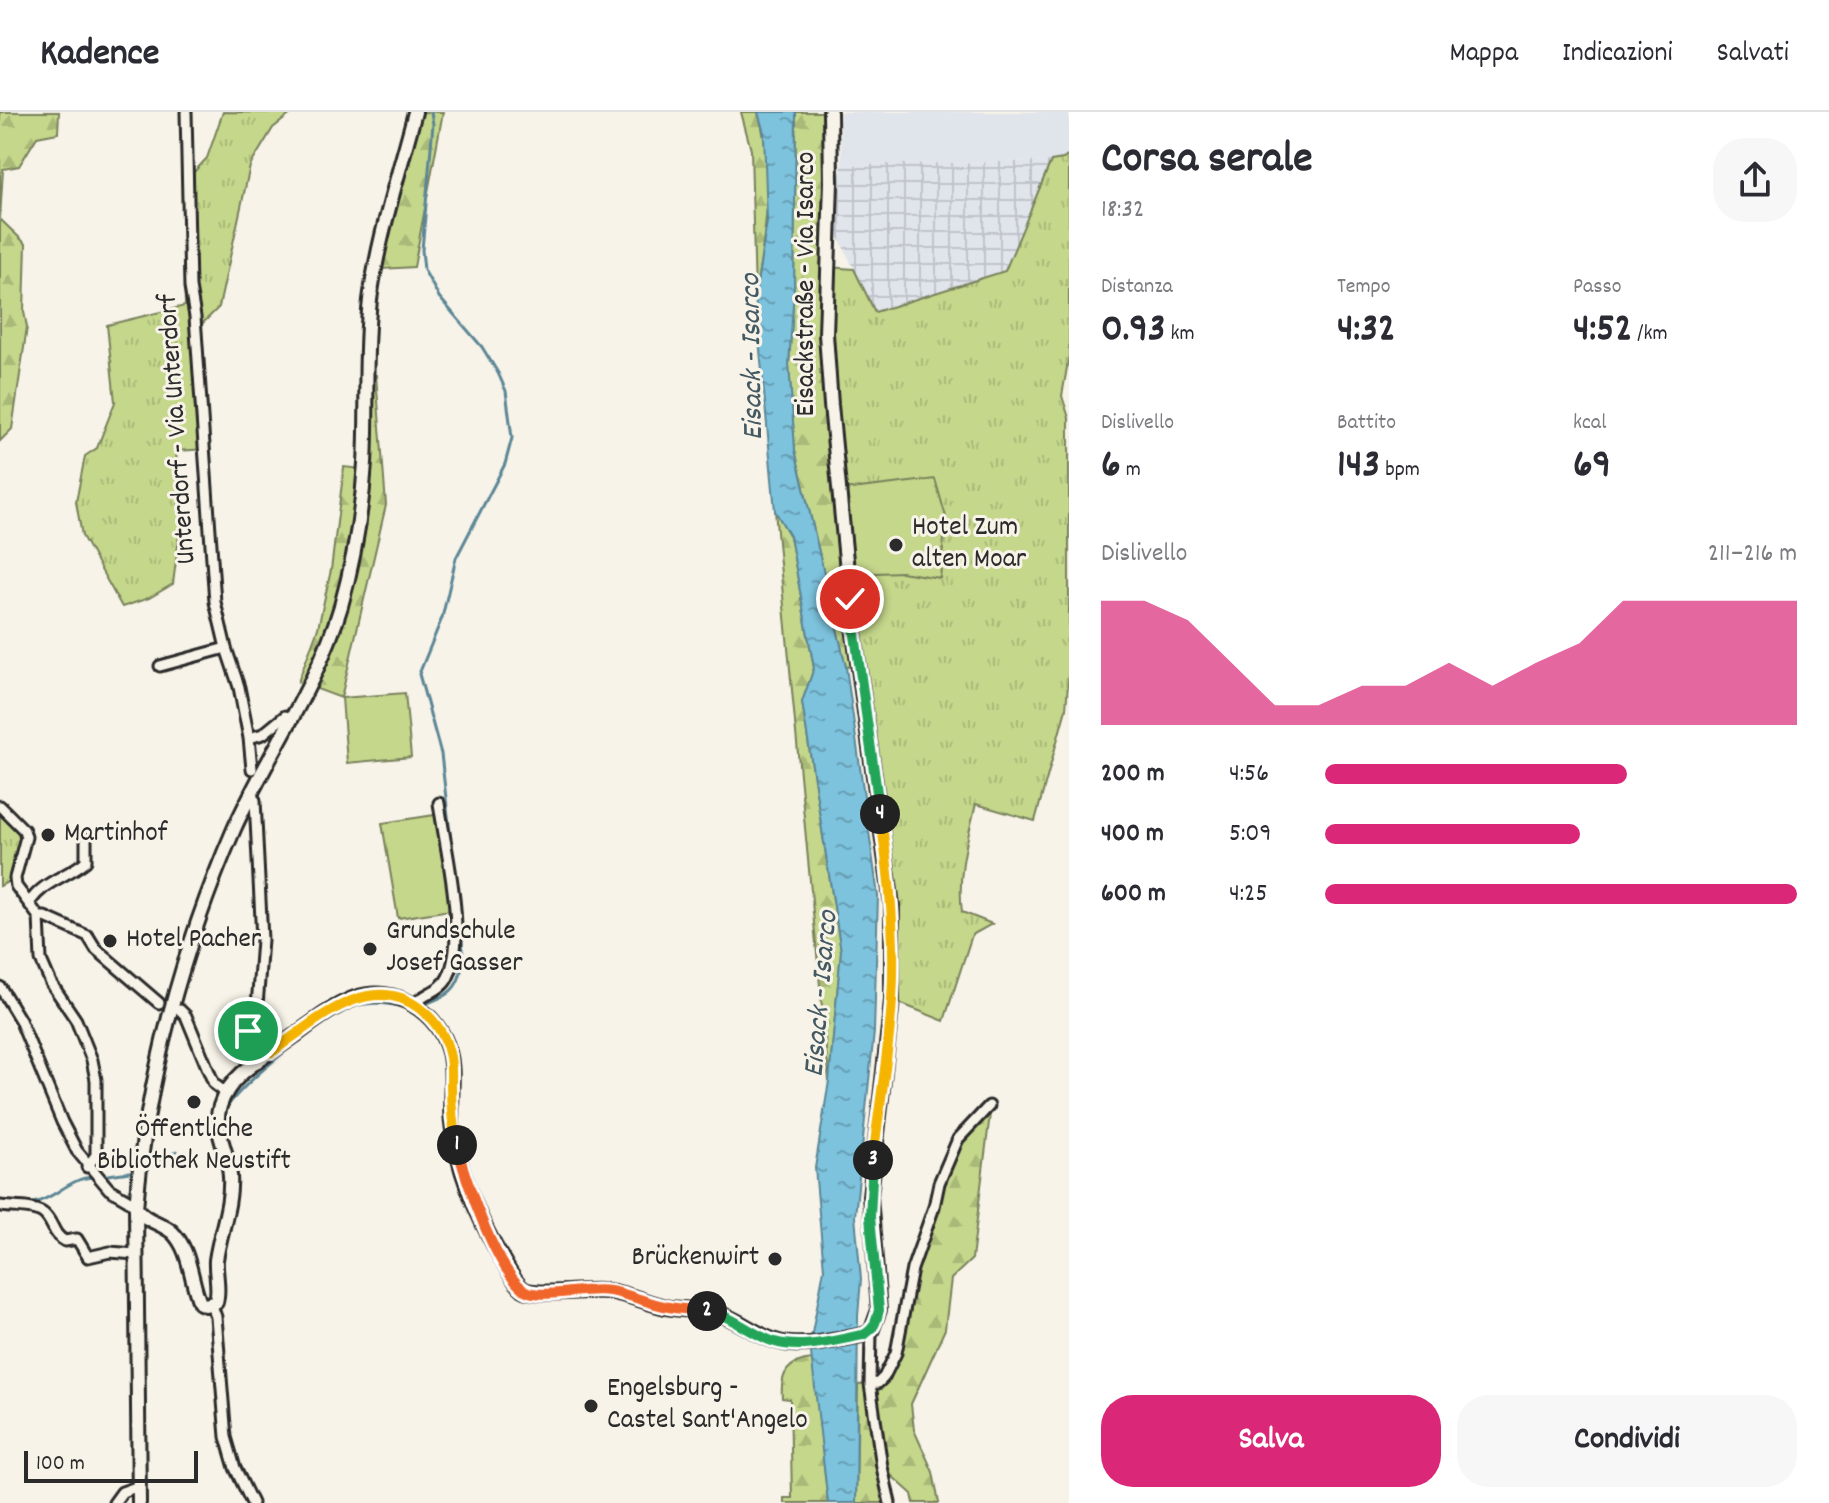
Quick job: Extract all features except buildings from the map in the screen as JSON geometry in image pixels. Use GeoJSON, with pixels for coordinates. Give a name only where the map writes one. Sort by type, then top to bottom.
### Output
{"type":"FeatureCollection","features":[{"type":"Feature","properties":{"kind":"street","name":"Unterdorf - Via Unterdorf"},"geometry":{"type":"LineString","coordinates":[[186,112],[190,287],[197,342],[215,602],[239,687],[252,769]]}},
{"type":"Feature","properties":{"kind":"street"},"geometry":{"type":"LineString","coordinates":[[139,1503],[136,1208],[140,1162],[162,1048],[175,996],[235,829],[293,719],[330,639],[350,568],[365,464],[367,338],[371,296],[415,112]]}},
{"type":"Feature","properties":{"kind":"street","name":"Eisackstraße - Via Isarco"},"geometry":{"type":"LineString","coordinates":[[830,112],[826,334],[831,405],[853,626],[892,905],[892,1000],[870,1196],[879,1310],[876,1323],[867,1334],[870,1384],[890,1503]]}},
{"type":"Feature","properties":{"kind":"street"},"geometry":{"type":"LineString","coordinates":[[160,666],[226,648]]}},
{"type":"Feature","properties":{"kind":"street"},"geometry":{"type":"LineString","coordinates":[[249,738],[263,734],[285,716],[293,719]]}},
{"type":"Feature","properties":{"kind":"street"},"geometry":{"type":"LineString","coordinates":[[255,800],[262,940],[251,1032],[272,1052]]}},
{"type":"Feature","properties":{"kind":"street"},"geometry":{"type":"LineString","coordinates":[[415,1004],[443,985],[454,957],[456,915],[439,803]]}},
{"type":"Feature","properties":{"kind":"street"},"geometry":{"type":"LineString","coordinates":[[0,806],[24,830],[26,837],[15,878],[16,886],[39,917],[41,960],[51,983],[76,1020],[92,1060],[96,1080],[96,1155],[87,1167]]}},
{"type":"Feature","properties":{"kind":"street"},"geometry":{"type":"LineString","coordinates":[[29,903],[39,889],[50,881],[69,876],[86,861],[86,838]]}},
{"type":"Feature","properties":{"kind":"street"},"geometry":{"type":"LineString","coordinates":[[39,917],[88,936],[96,949],[159,1003]]}},
{"type":"Feature","properties":{"kind":"street"},"geometry":{"type":"LineString","coordinates":[[0,987],[20,1020],[62,1122],[87,1167],[136,1208],[142,1217],[170,1231],[180,1242],[200,1303],[212,1305]]}},
{"type":"Feature","properties":{"kind":"street"},"geometry":{"type":"LineString","coordinates":[[212,1305],[218,1294],[215,1276],[217,1257],[230,1192],[230,1175],[218,1128],[220,1105],[226,1093],[252,1065],[339,1006],[357,998],[377,995],[399,997],[415,1004],[440,1030],[449,1050],[452,1124],[461,1165],[473,1203],[492,1242],[521,1288],[534,1293],[584,1289],[610,1291],[666,1307],[711,1311],[775,1342],[810,1344],[867,1334]]}},
{"type":"Feature","properties":{"kind":"street"},"geometry":{"type":"LineString","coordinates":[[180,1010],[186,1016],[214,1084],[226,1093]]}},
{"type":"Feature","properties":{"kind":"street"},"geometry":{"type":"LineString","coordinates":[[870,1384],[878,1383],[884,1377],[896,1353],[912,1269],[931,1218],[939,1183],[958,1139],[989,1106]]}},
{"type":"Feature","properties":{"kind":"street"},"geometry":{"type":"LineString","coordinates":[[0,1206],[45,1214],[58,1237],[65,1241],[77,1239],[88,1257],[110,1252],[135,1254]]}},
{"type":"Feature","properties":{"kind":"street"},"geometry":{"type":"LineString","coordinates":[[212,1305],[216,1317],[226,1437],[235,1468],[252,1503]]}},
{"type":"Feature","properties":{"kind":"street"},"geometry":{"type":"LineString","coordinates":[[114,1503],[122,1492],[139,1486]]}},
{"type":"Feature","properties":{"kind":"shaded area"},"geometry":{"type":"Polygon","coordinates":[[[840,112],[1069,112],[1069,155],[1051,161],[842,165],[840,112]]]}},
{"type":"Feature","properties":{"kind":"shaded area"},"geometry":{"type":"Polygon","coordinates":[[[1051,161],[1005,271],[875,312],[836,232],[837,192],[842,165],[1051,161]]]}},
{"type":"Feature","properties":{"kind":"green space"},"geometry":{"type":"Polygon","coordinates":[[[0,112],[59,112],[58,133],[37,137],[19,166],[3,169],[0,219],[0,112]]]}},
{"type":"Feature","properties":{"kind":"green space"},"geometry":{"type":"Polygon","coordinates":[[[223,112],[292,113],[273,128],[250,166],[219,307],[200,326],[207,449],[176,451],[181,522],[173,584],[149,598],[122,607],[82,536],[76,502],[85,456],[97,448],[115,402],[107,325],[185,306],[182,185],[207,158],[223,112]]]}},
{"type":"Feature","properties":{"kind":"green space"},"geometry":{"type":"Polygon","coordinates":[[[415,112],[443,112],[414,267],[382,269],[415,112]]]}},
{"type":"Feature","properties":{"kind":"green space"},"geometry":{"type":"Polygon","coordinates":[[[741,112],[758,112],[767,157],[767,204],[755,296],[751,150],[741,112]]]}},
{"type":"Feature","properties":{"kind":"green space"},"geometry":{"type":"Polygon","coordinates":[[[796,112],[830,112],[826,334],[857,666],[846,667],[795,450],[789,364],[794,290],[796,112]]]}},
{"type":"Feature","properties":{"kind":"green space"},"geometry":{"type":"Polygon","coordinates":[[[1069,155],[1069,356],[1062,396],[1069,418],[1069,671],[1066,709],[1035,821],[976,804],[962,871],[962,912],[992,924],[972,935],[944,1021],[892,1000],[894,956],[831,405],[828,267],[854,269],[875,312],[1005,271],[1051,161],[1069,155]]]}},
{"type":"Feature","properties":{"kind":"green space"},"geometry":{"type":"Polygon","coordinates":[[[0,219],[26,244],[24,312],[27,327],[12,429],[0,441],[0,219]]]}},
{"type":"Feature","properties":{"kind":"green space"},"geometry":{"type":"Polygon","coordinates":[[[372,375],[376,375],[386,505],[341,698],[298,682],[318,628],[331,570],[344,467],[370,470],[372,375]]]}},
{"type":"Feature","properties":{"kind":"green space","name":"Hotel Zum alten Moar"},"geometry":{"type":"Polygon","coordinates":[[[935,479],[946,517],[940,578],[901,572],[851,574],[843,490],[935,479]]]}},
{"type":"Feature","properties":{"kind":"green space"},"geometry":{"type":"Polygon","coordinates":[[[775,511],[790,536],[814,668],[802,702],[841,951],[829,1081],[775,511]]]}},
{"type":"Feature","properties":{"kind":"green space"},"geometry":{"type":"Polygon","coordinates":[[[405,693],[411,757],[347,763],[342,698],[405,693]]]}},
{"type":"Feature","properties":{"kind":"green space"},"geometry":{"type":"Polygon","coordinates":[[[0,806],[24,830],[15,878],[0,886],[0,806]]]}},
{"type":"Feature","properties":{"kind":"green space"},"geometry":{"type":"Polygon","coordinates":[[[435,815],[451,910],[398,918],[382,823],[435,815]]]}},
{"type":"Feature","properties":{"kind":"green space"},"geometry":{"type":"Polygon","coordinates":[[[990,1114],[972,1259],[951,1279],[945,1329],[911,1404],[914,1430],[933,1472],[939,1503],[914,1503],[912,1494],[883,1468],[890,1503],[856,1503],[858,1385],[878,1383],[896,1353],[912,1269],[939,1183],[971,1123],[990,1114]]]}},
{"type":"Feature","properties":{"kind":"green space"},"geometry":{"type":"Polygon","coordinates":[[[813,1359],[828,1503],[784,1503],[784,1498],[792,1498],[790,1399],[782,1398],[782,1382],[787,1370],[797,1362],[813,1359]]]}},
{"type":"Feature","properties":{"kind":"water"},"geometry":{"type":"Polygon","coordinates":[[[758,112],[796,112],[794,290],[789,364],[795,450],[846,667],[878,896],[874,1032],[855,1216],[861,1279],[856,1503],[828,1503],[810,1344],[824,1269],[815,1168],[829,1081],[841,951],[802,702],[814,668],[790,536],[775,511],[755,296],[767,222],[764,133],[758,112]]]}},
{"type":"Feature","properties":{"kind":"waterway"},"geometry":{"type":"LineString","coordinates":[[431,112],[433,124],[422,250],[424,270],[439,297],[482,347],[498,373],[506,391],[512,438],[505,464],[456,558],[442,618],[419,674],[441,754],[453,860]]}},
{"type":"Feature","properties":{"kind":"waterway"},"geometry":{"type":"LineString","coordinates":[[425,1004],[448,993],[459,978],[463,959],[460,919]]}},
{"type":"Feature","properties":{"kind":"waterway"},"geometry":{"type":"LineString","coordinates":[[224,1112],[265,1068],[327,1021],[359,1005],[381,1003],[402,1007]]}},
{"type":"Feature","properties":{"kind":"waterway"},"geometry":{"type":"LineString","coordinates":[[144,1169],[177,1151]]}},
{"type":"Feature","properties":{"kind":"waterway"},"geometry":{"type":"LineString","coordinates":[[101,1176],[137,1171]]}},
{"type":"Feature","properties":{"kind":"waterway"},"geometry":{"type":"LineString","coordinates":[[0,1201],[21,1204],[41,1201],[77,1181],[93,1177]]}},
{"type":"Feature","properties":{"kind":"place","name":"Hotel Zum alten Moar"},"geometry":{"type":"Point","coordinates":[896,545]}},
{"type":"Feature","properties":{"kind":"place","name":"Martinhof"},"geometry":{"type":"Point","coordinates":[48,835]}},
{"type":"Feature","properties":{"kind":"place","name":"Hotel Pacher"},"geometry":{"type":"Point","coordinates":[110,941]}},
{"type":"Feature","properties":{"kind":"place","name":"Grundschule Josef Gasser"},"geometry":{"type":"Point","coordinates":[370,949]}},
{"type":"Feature","properties":{"kind":"place","name":"Öffentliche Bibliothek Neustift"},"geometry":{"type":"Point","coordinates":[194,1102]}},
{"type":"Feature","properties":{"kind":"place","name":"Brückenwirt"},"geometry":{"type":"Point","coordinates":[775,1259]}},
{"type":"Feature","properties":{"kind":"place","name":"Engelsburg - Castel Sant'Angelo"},"geometry":{"type":"Point","coordinates":[591,1406]}},
{"type":"Feature","properties":{"kind":"route"},"geometry":{"type":"LineString","coordinates":[[248,1031],[255,1033],[272,1052],[339,1006],[357,998],[377,995],[399,997],[425,1012],[440,1030],[449,1050],[452,1124],[473,1203],[514,1279],[527,1291],[610,1291],[666,1307],[711,1311],[775,1342],[793,1345],[871,1332],[879,1310],[870,1196],[889,1041],[894,956],[885,845],[850,599]]}},
{"type":"Feature","properties":{"kind":"water label","name":"Eisack - Isarco"},"geometry":{"type":"Point","coordinates":[754,357]}},
{"type":"Feature","properties":{"kind":"water label","name":"Eisack - Isarco"},"geometry":{"type":"Point","coordinates":[823,994]}}]}
